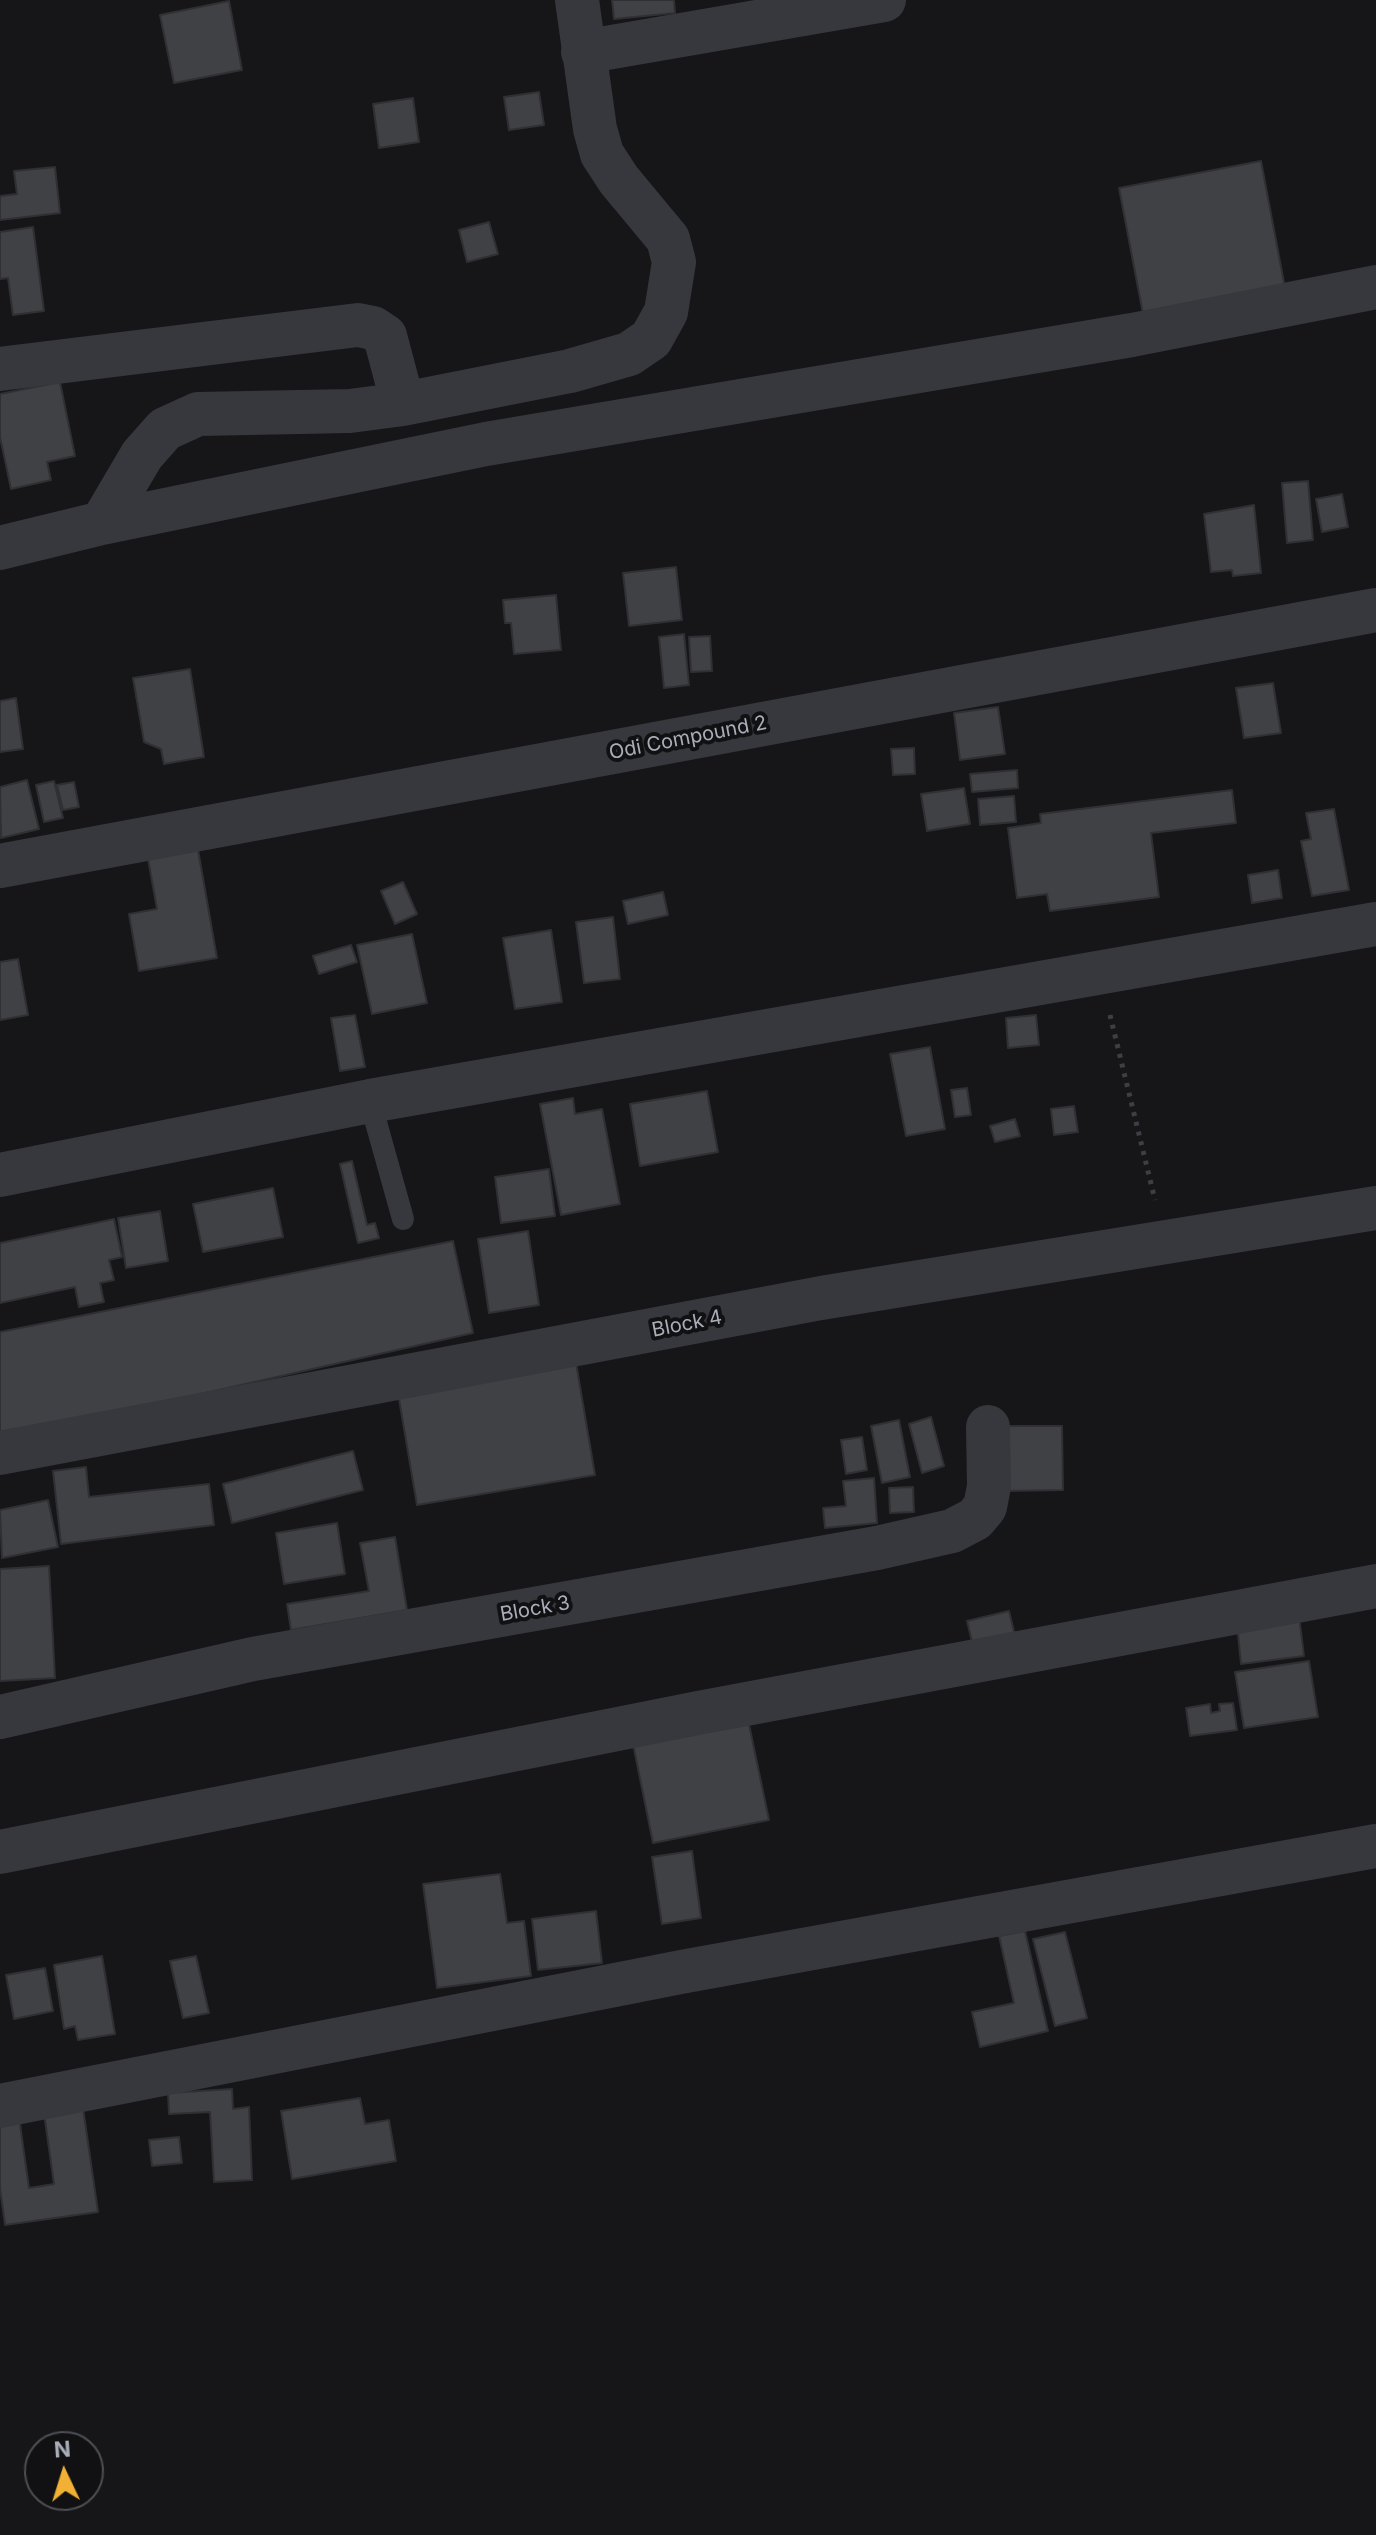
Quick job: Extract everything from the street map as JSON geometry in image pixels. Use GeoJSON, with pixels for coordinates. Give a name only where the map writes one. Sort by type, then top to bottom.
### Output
{"type":"FeatureCollection","features":[{"type":"Feature","properties":{"kind":"street"},"geometry":{"type":"LineString","coordinates":[[102,523],[142,455],[165,429],[198,414],[350,411],[403,404],[570,371],[629,354],[651,339],[666,312],[674,262],[668,239],[602,154],[583,52],[577,0]]}},
{"type":"Feature","properties":{"kind":"street"},"geometry":{"type":"LineString","coordinates":[[583,52],[884,0]]}},
{"type":"Feature","properties":{"kind":"street"},"geometry":{"type":"LineString","coordinates":[[0,548],[102,523],[486,444],[1132,335],[1376,287]]}},
{"type":"Feature","properties":{"kind":"street"},"geometry":{"type":"LineString","coordinates":[[0,369],[358,325],[373,328],[385,336],[403,404]]}},
{"type":"Feature","properties":{"kind":"street"},"geometry":{"type":"LineString","coordinates":[[297,483],[350,411]]}},
{"type":"Feature","properties":{"kind":"street","name":"Odi Compound 2"},"geometry":{"type":"LineString","coordinates":[[0,866],[1376,610]]}},
{"type":"Feature","properties":{"kind":"street"},"geometry":{"type":"LineString","coordinates":[[0,1175],[370,1101],[1376,924]]}},
{"type":"Feature","properties":{"kind":"street","name":"Block 4"},"geometry":{"type":"LineString","coordinates":[[0,1453],[821,1298],[1376,1208]]}},
{"type":"Feature","properties":{"kind":"street","name":"Block 3"},"geometry":{"type":"LineString","coordinates":[[0,1717],[253,1659],[877,1548],[952,1531],[975,1519],[985,1507],[989,1486],[988,1427]]}},
{"type":"Feature","properties":{"kind":"street"},"geometry":{"type":"LineString","coordinates":[[0,1852],[713,1710],[1376,1586]]}},
{"type":"Feature","properties":{"kind":"street"},"geometry":{"type":"LineString","coordinates":[[0,2106],[696,1969],[1376,1846]]}},
{"type":"Feature","properties":{"kind":"lane"},"geometry":{"type":"LineString","coordinates":[[370,1101],[403,1219]]}},
{"type":"Feature","properties":{"kind":"path"},"geometry":{"type":"LineString","coordinates":[[1099,972],[1165,1242]]}},
{"type":"Feature","properties":{"kind":"building"},"geometry":{"type":"Polygon","coordinates":[[[612,0],[674,0],[675,13],[614,19],[612,0]]]}},
{"type":"Feature","properties":{"kind":"building"},"geometry":{"type":"Polygon","coordinates":[[[229,1],[242,70],[174,83],[160,15],[229,1]]]}},
{"type":"Feature","properties":{"kind":"building"},"geometry":{"type":"Polygon","coordinates":[[[539,92],[544,125],[509,130],[504,97],[539,92]]]}},
{"type":"Feature","properties":{"kind":"building"},"geometry":{"type":"Polygon","coordinates":[[[413,98],[419,142],[379,148],[373,104],[413,98]]]}},
{"type":"Feature","properties":{"kind":"building"},"geometry":{"type":"Polygon","coordinates":[[[1261,161],[1285,288],[1143,314],[1119,188],[1261,161]]]}},
{"type":"Feature","properties":{"kind":"building"},"geometry":{"type":"Polygon","coordinates":[[[55,167],[60,213],[0,220],[0,196],[17,194],[14,171],[55,167]]]}},
{"type":"Feature","properties":{"kind":"building"},"geometry":{"type":"Polygon","coordinates":[[[489,222],[498,254],[467,262],[459,230],[489,222]]]}},
{"type":"Feature","properties":{"kind":"building"},"geometry":{"type":"Polygon","coordinates":[[[33,227],[44,311],[13,315],[8,278],[0,279],[0,232],[33,227]]]}},
{"type":"Feature","properties":{"kind":"building"},"geometry":{"type":"Polygon","coordinates":[[[60,382],[75,456],[47,462],[51,480],[11,489],[0,437],[0,394],[60,382]]]}},
{"type":"Feature","properties":{"kind":"building"},"geometry":{"type":"Polygon","coordinates":[[[1308,481],[1313,540],[1287,543],[1282,483],[1308,481]]]}},
{"type":"Feature","properties":{"kind":"building"},"geometry":{"type":"Polygon","coordinates":[[[1342,494],[1348,527],[1322,532],[1316,499],[1342,494]]]}},
{"type":"Feature","properties":{"kind":"building"},"geometry":{"type":"Polygon","coordinates":[[[1254,505],[1261,573],[1233,576],[1232,570],[1211,572],[1204,514],[1254,505]]]}},
{"type":"Feature","properties":{"kind":"building"},"geometry":{"type":"Polygon","coordinates":[[[676,567],[682,620],[629,626],[623,573],[676,567]]]}},
{"type":"Feature","properties":{"kind":"building"},"geometry":{"type":"Polygon","coordinates":[[[556,595],[561,650],[514,654],[511,623],[505,623],[503,600],[556,595]]]}},
{"type":"Feature","properties":{"kind":"building"},"geometry":{"type":"Polygon","coordinates":[[[684,634],[689,685],[664,688],[659,637],[684,634]]]}},
{"type":"Feature","properties":{"kind":"building"},"geometry":{"type":"Polygon","coordinates":[[[710,636],[712,671],[691,672],[689,637],[710,636]]]}},
{"type":"Feature","properties":{"kind":"building"},"geometry":{"type":"Polygon","coordinates":[[[190,669],[204,757],[164,764],[161,749],[144,742],[133,678],[190,669]]]}},
{"type":"Feature","properties":{"kind":"building"},"geometry":{"type":"Polygon","coordinates":[[[1273,683],[1281,733],[1244,738],[1236,688],[1273,683]]]}},
{"type":"Feature","properties":{"kind":"building"},"geometry":{"type":"Polygon","coordinates":[[[16,698],[23,749],[0,752],[0,701],[16,698]]]}},
{"type":"Feature","properties":{"kind":"building"},"geometry":{"type":"Polygon","coordinates":[[[998,707],[1005,754],[960,760],[954,713],[998,707]]]}},
{"type":"Feature","properties":{"kind":"building"},"geometry":{"type":"Polygon","coordinates":[[[914,748],[915,774],[893,775],[891,749],[914,748]]]}},
{"type":"Feature","properties":{"kind":"building"},"geometry":{"type":"Polygon","coordinates":[[[1017,770],[1018,788],[972,792],[970,774],[1017,770]]]}},
{"type":"Feature","properties":{"kind":"building"},"geometry":{"type":"Polygon","coordinates":[[[27,780],[39,829],[1,838],[0,787],[27,780]]]}},
{"type":"Feature","properties":{"kind":"building"},"geometry":{"type":"Polygon","coordinates":[[[54,781],[63,818],[44,822],[36,785],[54,781]]]}},
{"type":"Feature","properties":{"kind":"building"},"geometry":{"type":"Polygon","coordinates":[[[74,782],[79,807],[63,810],[57,785],[74,782]]]}},
{"type":"Feature","properties":{"kind":"building"},"geometry":{"type":"Polygon","coordinates":[[[964,788],[970,824],[927,831],[921,794],[964,788]]]}},
{"type":"Feature","properties":{"kind":"building"},"geometry":{"type":"Polygon","coordinates":[[[1232,790],[1236,823],[1151,833],[1159,897],[1050,911],[1047,894],[1017,898],[1008,828],[1041,823],[1040,814],[1232,790]]]}},
{"type":"Feature","properties":{"kind":"building"},"geometry":{"type":"Polygon","coordinates":[[[1014,796],[1016,822],[980,825],[978,799],[1014,796]]]}},
{"type":"Feature","properties":{"kind":"building"},"geometry":{"type":"Polygon","coordinates":[[[1334,809],[1349,890],[1312,896],[1301,841],[1311,839],[1306,813],[1334,809]]]}},
{"type":"Feature","properties":{"kind":"building"},"geometry":{"type":"Polygon","coordinates":[[[197,844],[217,958],[139,971],[129,914],[157,909],[147,853],[197,844]]]}},
{"type":"Feature","properties":{"kind":"building"},"geometry":{"type":"Polygon","coordinates":[[[1278,870],[1282,898],[1252,903],[1248,875],[1278,870]]]}},
{"type":"Feature","properties":{"kind":"building"},"geometry":{"type":"Polygon","coordinates":[[[403,882],[417,914],[395,924],[381,891],[403,882]]]}},
{"type":"Feature","properties":{"kind":"building"},"geometry":{"type":"Polygon","coordinates":[[[663,892],[668,915],[628,924],[623,901],[663,892]]]}},
{"type":"Feature","properties":{"kind":"building"},"geometry":{"type":"Polygon","coordinates":[[[613,917],[620,979],[584,983],[576,922],[613,917]]]}},
{"type":"Feature","properties":{"kind":"building"},"geometry":{"type":"Polygon","coordinates":[[[551,930],[562,1002],[515,1009],[503,938],[551,930]]]}},
{"type":"Feature","properties":{"kind":"building"},"geometry":{"type":"Polygon","coordinates":[[[412,934],[427,1003],[372,1014],[357,945],[412,934]]]}},
{"type":"Feature","properties":{"kind":"building"},"geometry":{"type":"Polygon","coordinates":[[[351,945],[357,962],[319,974],[313,956],[351,945]]]}},
{"type":"Feature","properties":{"kind":"building"},"geometry":{"type":"Polygon","coordinates":[[[18,959],[28,1015],[0,1020],[0,962],[18,959]]]}},
{"type":"Feature","properties":{"kind":"building"},"geometry":{"type":"Polygon","coordinates":[[[355,1015],[365,1067],[340,1071],[331,1018],[355,1015]]]}},
{"type":"Feature","properties":{"kind":"building"},"geometry":{"type":"Polygon","coordinates":[[[1036,1015],[1039,1045],[1008,1048],[1006,1018],[1036,1015]]]}},
{"type":"Feature","properties":{"kind":"building"},"geometry":{"type":"Polygon","coordinates":[[[930,1047],[945,1129],[906,1136],[890,1054],[930,1047]]]}},
{"type":"Feature","properties":{"kind":"building"},"geometry":{"type":"Polygon","coordinates":[[[967,1088],[971,1115],[955,1117],[951,1090],[967,1088]]]}},
{"type":"Feature","properties":{"kind":"building"},"geometry":{"type":"Polygon","coordinates":[[[707,1091],[718,1152],[640,1166],[630,1104],[707,1091]]]}},
{"type":"Feature","properties":{"kind":"building"},"geometry":{"type":"Polygon","coordinates":[[[573,1098],[575,1114],[602,1109],[620,1204],[561,1215],[540,1104],[573,1098]]]}},
{"type":"Feature","properties":{"kind":"building"},"geometry":{"type":"Polygon","coordinates":[[[1074,1106],[1078,1132],[1054,1135],[1051,1109],[1074,1106]]]}},
{"type":"Feature","properties":{"kind":"building"},"geometry":{"type":"Polygon","coordinates":[[[1015,1119],[1020,1136],[995,1142],[990,1126],[1015,1119]]]}},
{"type":"Feature","properties":{"kind":"building"},"geometry":{"type":"Polygon","coordinates":[[[352,1161],[367,1225],[375,1223],[379,1238],[358,1243],[340,1164],[352,1161]]]}},
{"type":"Feature","properties":{"kind":"building"},"geometry":{"type":"Polygon","coordinates":[[[549,1169],[555,1216],[501,1223],[495,1177],[549,1169]]]}},
{"type":"Feature","properties":{"kind":"building"},"geometry":{"type":"Polygon","coordinates":[[[273,1188],[283,1237],[203,1252],[193,1204],[273,1188]]]}},
{"type":"Feature","properties":{"kind":"building"},"geometry":{"type":"Polygon","coordinates":[[[160,1211],[168,1261],[126,1268],[118,1218],[160,1211]]]}},
{"type":"Feature","properties":{"kind":"building"},"geometry":{"type":"Polygon","coordinates":[[[114,1219],[122,1257],[109,1260],[114,1280],[100,1283],[104,1302],[79,1307],[75,1287],[0,1303],[0,1243],[114,1219]]]}},
{"type":"Feature","properties":{"kind":"building"},"geometry":{"type":"Polygon","coordinates":[[[528,1231],[539,1305],[489,1313],[478,1239],[528,1231]]]}},
{"type":"Feature","properties":{"kind":"building"},"geometry":{"type":"Polygon","coordinates":[[[453,1241],[473,1333],[0,1439],[0,1332],[453,1241]]]}},
{"type":"Feature","properties":{"kind":"building"},"geometry":{"type":"Polygon","coordinates":[[[575,1357],[595,1475],[417,1505],[397,1387],[575,1357]]]}},
{"type":"Feature","properties":{"kind":"building"},"geometry":{"type":"Polygon","coordinates":[[[931,1417],[944,1466],[922,1473],[909,1424],[931,1417]]]}},
{"type":"Feature","properties":{"kind":"building"},"geometry":{"type":"Polygon","coordinates":[[[899,1420],[910,1477],[882,1483],[871,1426],[899,1420]]]}},
{"type":"Feature","properties":{"kind":"building"},"geometry":{"type":"Polygon","coordinates":[[[1003,1426],[1062,1426],[1063,1490],[1004,1491],[1003,1426]]]}},
{"type":"Feature","properties":{"kind":"building"},"geometry":{"type":"Polygon","coordinates":[[[862,1437],[867,1470],[846,1474],[841,1440],[862,1437]]]}},
{"type":"Feature","properties":{"kind":"building"},"geometry":{"type":"Polygon","coordinates":[[[353,1451],[363,1490],[232,1523],[223,1484],[353,1451]]]}},
{"type":"Feature","properties":{"kind":"building"},"geometry":{"type":"Polygon","coordinates":[[[86,1467],[89,1497],[209,1484],[214,1525],[61,1544],[53,1471],[86,1467]]]}},
{"type":"Feature","properties":{"kind":"building"},"geometry":{"type":"Polygon","coordinates":[[[874,1478],[877,1523],[825,1528],[823,1508],[846,1506],[843,1481],[874,1478]]]}},
{"type":"Feature","properties":{"kind":"building"},"geometry":{"type":"Polygon","coordinates":[[[913,1487],[914,1512],[890,1513],[889,1488],[913,1487]]]}},
{"type":"Feature","properties":{"kind":"building"},"geometry":{"type":"Polygon","coordinates":[[[48,1500],[58,1547],[2,1558],[0,1510],[48,1500]]]}},
{"type":"Feature","properties":{"kind":"building"},"geometry":{"type":"Polygon","coordinates":[[[337,1523],[345,1574],[284,1584],[276,1533],[337,1523]]]}},
{"type":"Feature","properties":{"kind":"building"},"geometry":{"type":"Polygon","coordinates":[[[395,1537],[407,1610],[291,1630],[287,1604],[369,1591],[360,1543],[395,1537]]]}},
{"type":"Feature","properties":{"kind":"building"},"geometry":{"type":"Polygon","coordinates":[[[49,1566],[55,1678],[0,1681],[0,1569],[49,1566]]]}},
{"type":"Feature","properties":{"kind":"building"},"geometry":{"type":"Polygon","coordinates":[[[1009,1611],[1016,1640],[974,1650],[967,1621],[1009,1611]]]}},
{"type":"Feature","properties":{"kind":"building"},"geometry":{"type":"Polygon","coordinates":[[[1299,1616],[1304,1656],[1241,1664],[1237,1624],[1299,1616]]]}},
{"type":"Feature","properties":{"kind":"building"},"geometry":{"type":"Polygon","coordinates":[[[1309,1661],[1318,1717],[1244,1728],[1235,1672],[1309,1661]]]}},
{"type":"Feature","properties":{"kind":"building"},"geometry":{"type":"Polygon","coordinates":[[[1233,1703],[1237,1730],[1190,1736],[1186,1708],[1210,1704],[1211,1713],[1220,1711],[1219,1704],[1233,1703]]]}},
{"type":"Feature","properties":{"kind":"building"},"geometry":{"type":"Polygon","coordinates":[[[746,1710],[769,1820],[653,1843],[631,1734],[746,1710]]]}},
{"type":"Feature","properties":{"kind":"building"},"geometry":{"type":"Polygon","coordinates":[[[692,1851],[701,1918],[662,1924],[652,1857],[692,1851]]]}},
{"type":"Feature","properties":{"kind":"building"},"geometry":{"type":"Polygon","coordinates":[[[500,1874],[507,1923],[524,1921],[531,1976],[437,1988],[423,1884],[500,1874]]]}},
{"type":"Feature","properties":{"kind":"building"},"geometry":{"type":"Polygon","coordinates":[[[596,1911],[602,1963],[538,1970],[532,1919],[596,1911]]]}},
{"type":"Feature","properties":{"kind":"building"},"geometry":{"type":"Polygon","coordinates":[[[1025,1931],[1048,2031],[980,2047],[972,2012],[1014,2003],[999,1936],[1025,1931]]]}},
{"type":"Feature","properties":{"kind":"building"},"geometry":{"type":"Polygon","coordinates":[[[1065,1932],[1087,2018],[1055,2026],[1033,1939],[1065,1932]]]}},
{"type":"Feature","properties":{"kind":"building"},"geometry":{"type":"Polygon","coordinates":[[[102,1956],[115,2034],[78,2040],[75,2026],[64,2029],[54,1965],[102,1956]]]}},
{"type":"Feature","properties":{"kind":"building"},"geometry":{"type":"Polygon","coordinates":[[[196,1956],[209,2013],[183,2018],[170,1961],[196,1956]]]}},
{"type":"Feature","properties":{"kind":"building"},"geometry":{"type":"Polygon","coordinates":[[[45,1968],[53,2011],[14,2019],[6,1975],[45,1968]]]}},
{"type":"Feature","properties":{"kind":"building"},"geometry":{"type":"Polygon","coordinates":[[[232,2089],[233,2109],[249,2107],[252,2180],[214,2182],[210,2112],[169,2114],[168,2093],[232,2089]]]}},
{"type":"Feature","properties":{"kind":"building"},"geometry":{"type":"Polygon","coordinates":[[[360,2098],[365,2124],[389,2120],[396,2161],[292,2179],[281,2111],[360,2098]]]}},
{"type":"Feature","properties":{"kind":"building"},"geometry":{"type":"Polygon","coordinates":[[[83,2108],[98,2212],[5,2225],[0,2188],[0,2119],[19,2117],[29,2188],[54,2184],[44,2113],[83,2108]]]}},
{"type":"Feature","properties":{"kind":"building"},"geometry":{"type":"Polygon","coordinates":[[[179,2137],[182,2163],[152,2166],[149,2140],[179,2137]]]}}]}
